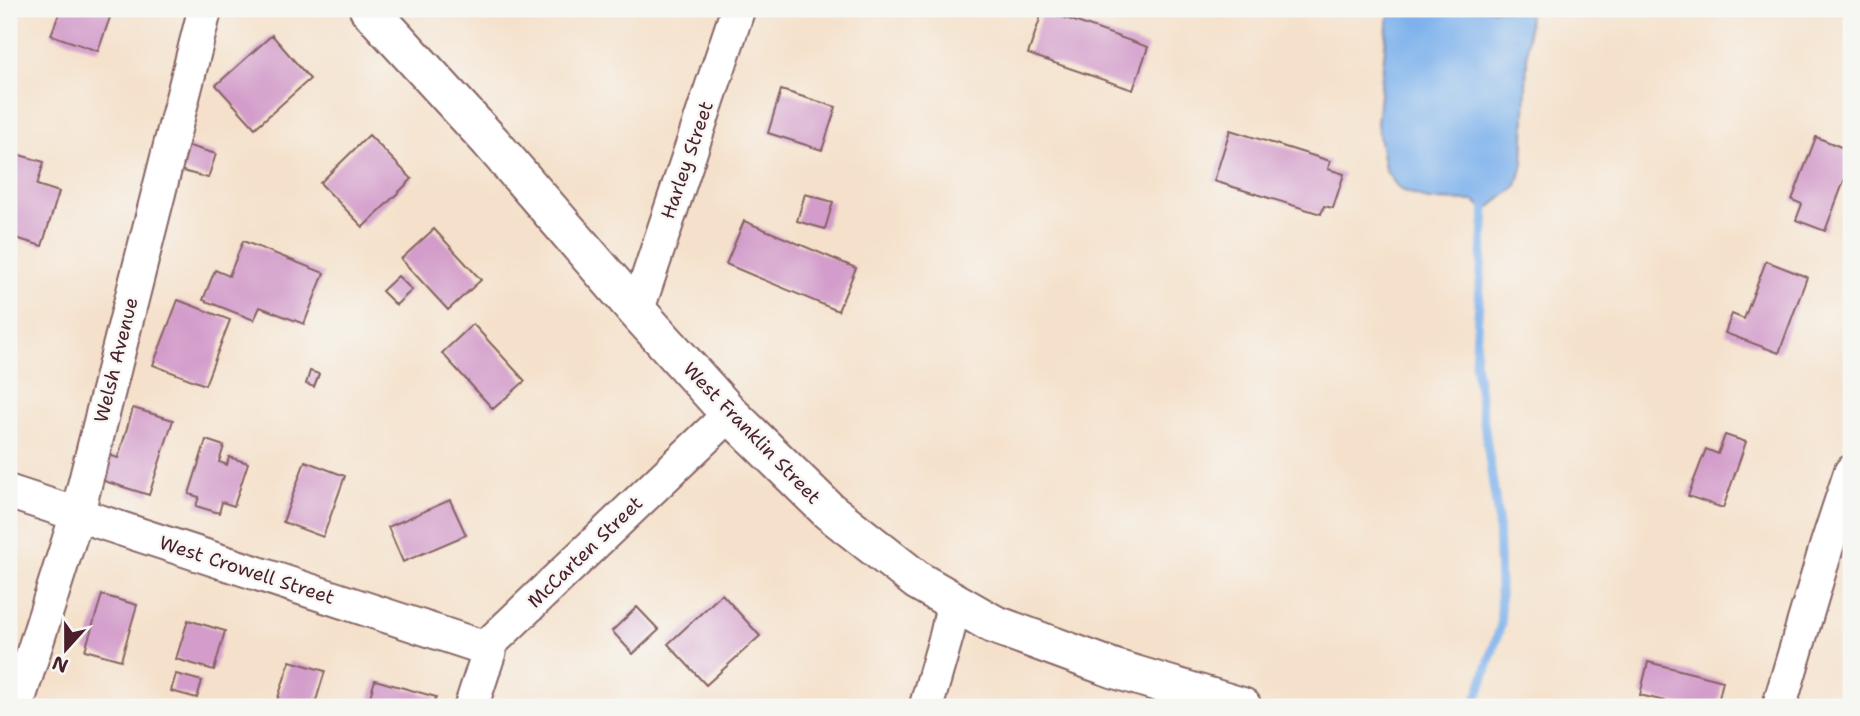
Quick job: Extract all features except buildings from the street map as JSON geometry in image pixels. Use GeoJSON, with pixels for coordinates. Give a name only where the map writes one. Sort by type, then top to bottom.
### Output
{"type":"FeatureCollection","features":[{"type":"Feature","properties":{"kind":"main road","name":"West Franklin Street"},"geometry":{"type":"LineString","coordinates":[[369,9],[490,141],[730,414],[829,511],[918,582],[993,624],[1115,669],[1242,707]]}},
{"type":"Feature","properties":{"kind":"street","name":"Welsh Avenue"},"geometry":{"type":"LineString","coordinates":[[16,707],[77,514],[205,9]]}},
{"type":"Feature","properties":{"kind":"street","name":"Harley Street"},"geometry":{"type":"LineString","coordinates":[[637,311],[738,9]]}},
{"type":"Feature","properties":{"kind":"street","name":"McCarten Street"},"geometry":{"type":"LineString","coordinates":[[485,648],[730,414]]}},
{"type":"Feature","properties":{"kind":"street"},"geometry":{"type":"LineString","coordinates":[[1779,707],[1851,472]]}},
{"type":"Feature","properties":{"kind":"street","name":"West Crowell Street"},"geometry":{"type":"LineString","coordinates":[[9,492],[485,648]]}},
{"type":"Feature","properties":{"kind":"street"},"geometry":{"type":"LineString","coordinates":[[926,707],[954,602]]}},
{"type":"Feature","properties":{"kind":"street"},"geometry":{"type":"LineString","coordinates":[[471,707],[489,652],[485,648]]}},
{"type":"Feature","properties":{"kind":"water"},"geometry":{"type":"Polygon","coordinates":[[[1389,9],[1529,9],[1523,164],[1517,186],[1485,211],[1475,201],[1428,200],[1399,189],[1385,169],[1377,124],[1389,9]]]}},
{"type":"Feature","properties":{"kind":"waterway"},"geometry":{"type":"LineString","coordinates":[[1474,707],[1501,625],[1498,518],[1475,362],[1484,201]]}}]}
